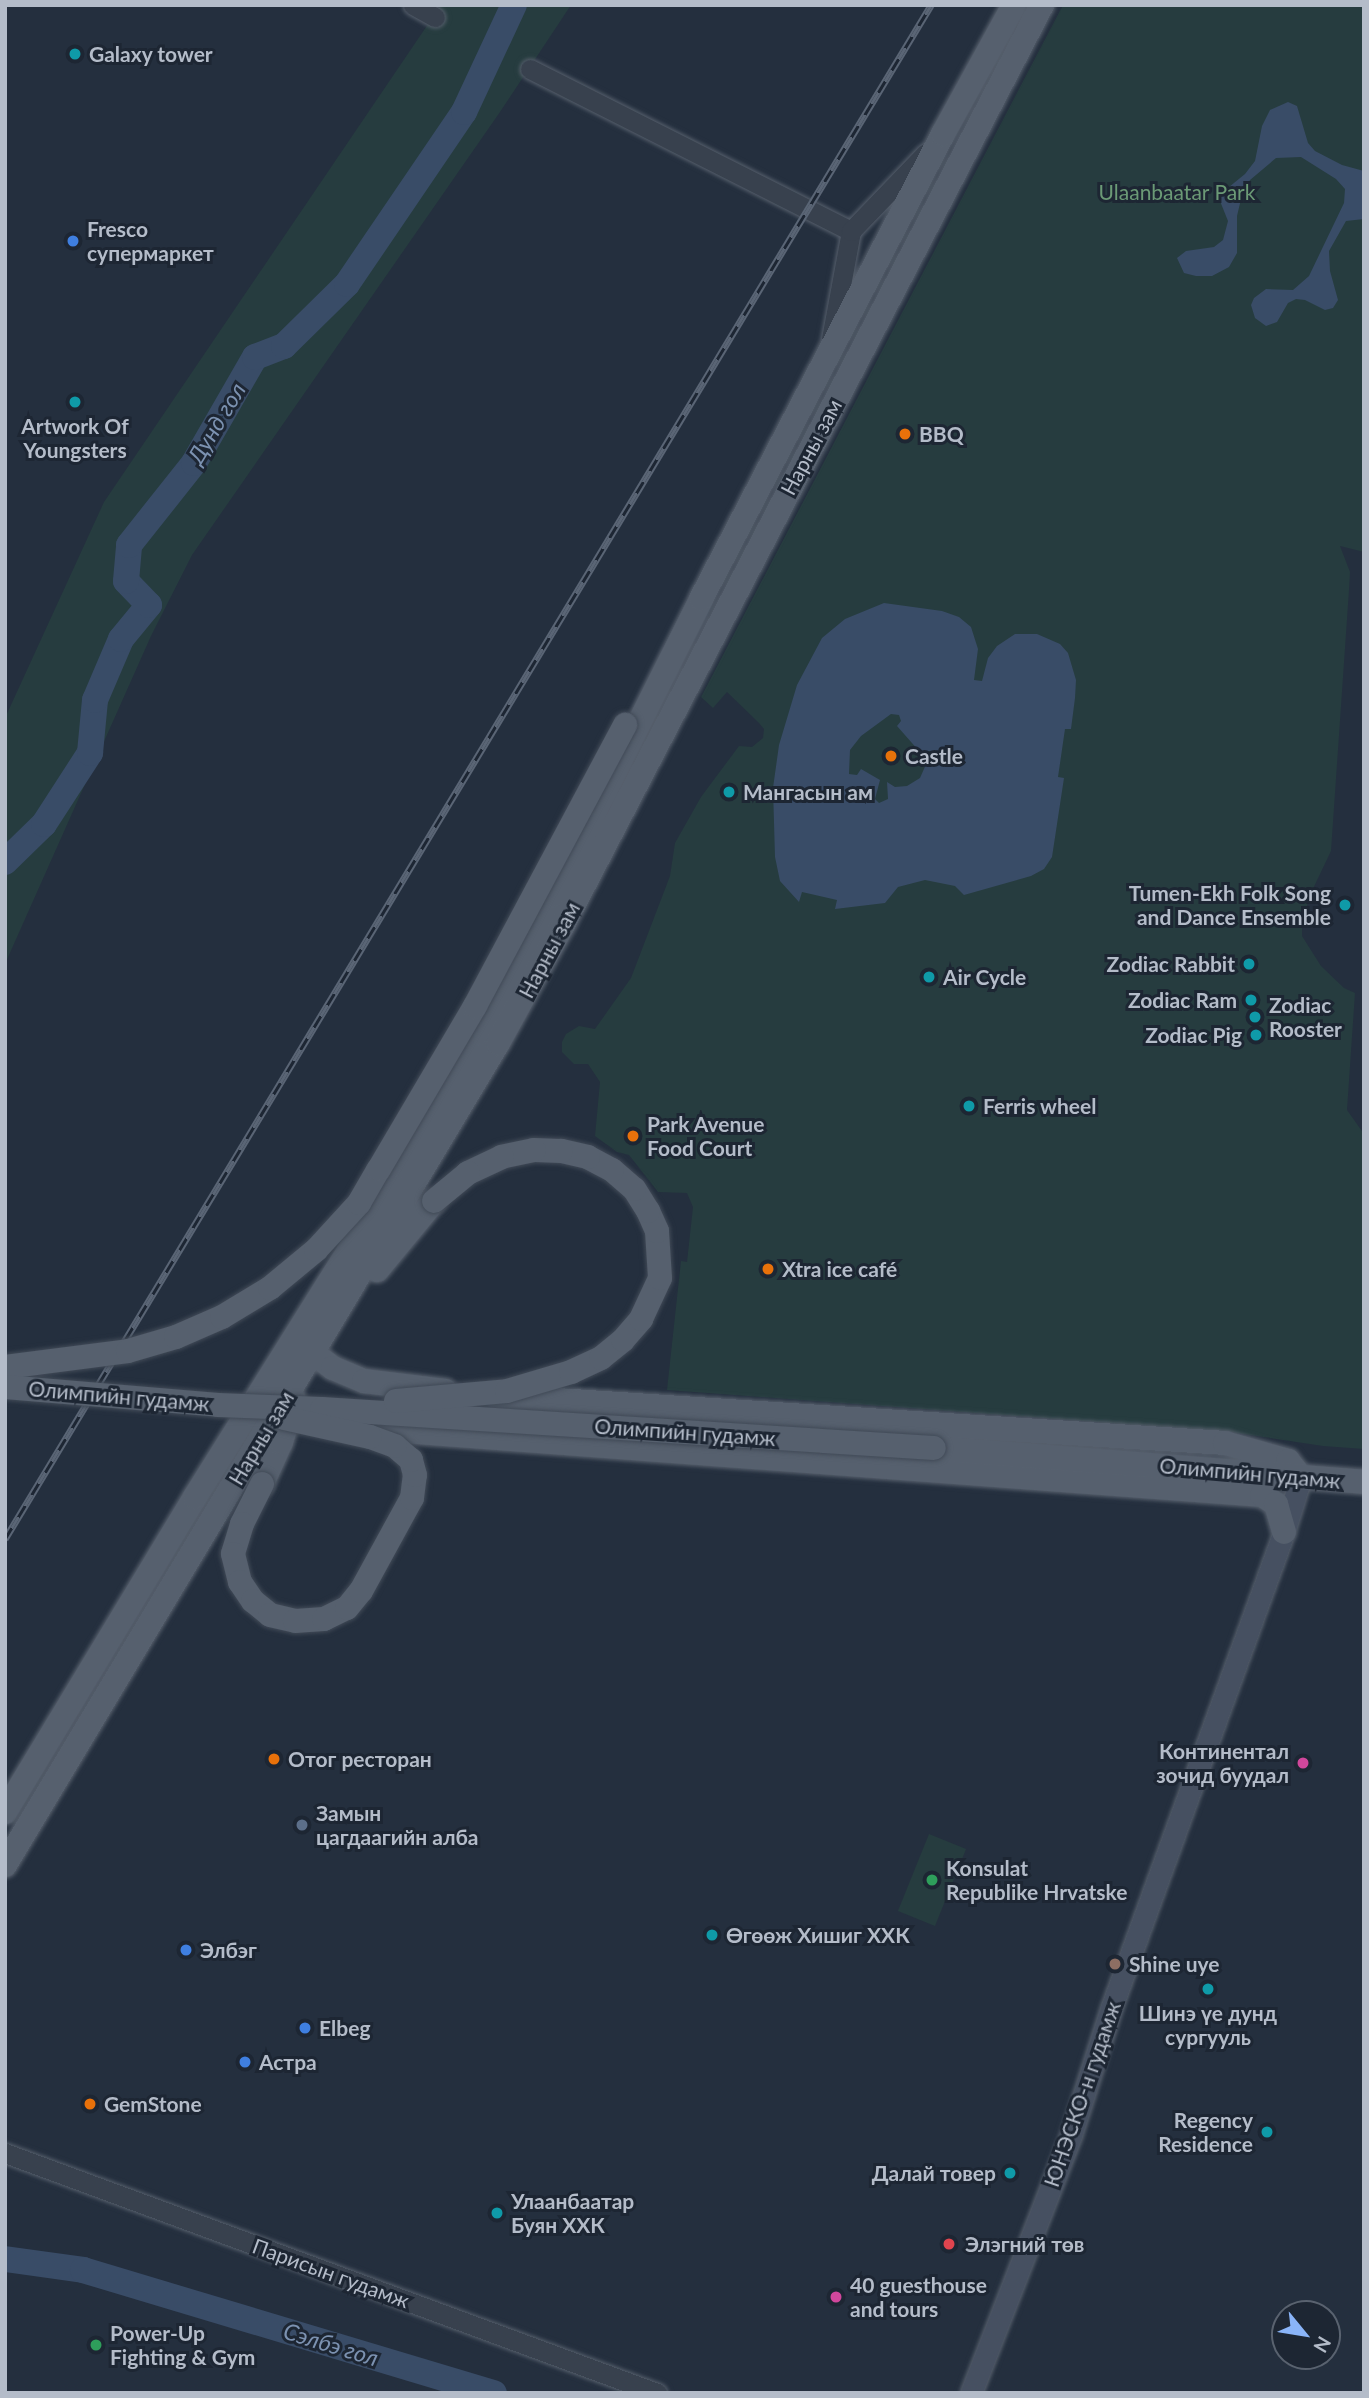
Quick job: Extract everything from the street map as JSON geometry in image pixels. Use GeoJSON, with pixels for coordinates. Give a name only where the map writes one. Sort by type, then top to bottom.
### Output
{"type":"FeatureCollection","features":[{"type":"Feature","properties":{"kind":"main road","name":"Нарны зам"},"geometry":{"type":"LineString","coordinates":[[5,1865],[12,1817],[195,1497],[402,1166],[480,1032],[554,895],[701,599],[828,354],[1014,5]]}},
{"type":"Feature","properties":{"kind":"main road","name":"Нарны зам"},"geometry":{"type":"LineString","coordinates":[[12,1817],[21,1811],[40,1809],[216,1510],[278,1423],[314,1350],[446,1134],[563,925],[1042,5]]}},
{"type":"Feature","properties":{"kind":"main road"},"geometry":{"type":"LineString","coordinates":[[864,286],[868,298],[873,302],[888,301]]}},
{"type":"Feature","properties":{"kind":"main road"},"geometry":{"type":"LineString","coordinates":[[843,326],[860,326],[865,344]]}},
{"type":"Feature","properties":{"kind":"main road"},"geometry":{"type":"LineString","coordinates":[[5,1367],[128,1351],[176,1337],[222,1317],[270,1288],[316,1250],[359,1203],[474,1006],[625,726],[701,599]]}},
{"type":"Feature","properties":{"kind":"main road"},"geometry":{"type":"LineString","coordinates":[[322,1409],[507,1391],[543,1382],[601,1358],[623,1340],[641,1319],[660,1278],[657,1231],[634,1189],[612,1170],[588,1157],[561,1151],[534,1150],[502,1157],[468,1173],[435,1201],[314,1350],[333,1368],[364,1381],[497,1397],[1225,1443],[1288,1461],[1301,1477]]}},
{"type":"Feature","properties":{"kind":"main road","name":"Олимпийн гудамж"},"geometry":{"type":"LineString","coordinates":[[5,1387],[218,1405],[322,1409],[934,1448],[1364,1482]]}},
{"type":"Feature","properties":{"kind":"main road"},"geometry":{"type":"LineString","coordinates":[[494,1437],[510,1421],[509,1409],[497,1397]]}},
{"type":"Feature","properties":{"kind":"main road"},"geometry":{"type":"LineString","coordinates":[[541,1439],[529,1430],[529,1422],[543,1399]]}},
{"type":"Feature","properties":{"kind":"main road"},"geometry":{"type":"LineString","coordinates":[[218,1405],[370,1437],[395,1446],[411,1460],[415,1475],[412,1498],[361,1591],[347,1608],[324,1619],[295,1621],[270,1615],[253,1601],[240,1582],[233,1554],[242,1524],[261,1484],[278,1423],[494,1437],[541,1439],[1262,1495],[1276,1504],[1284,1532]]}},
{"type":"Feature","properties":{"kind":"main road","name":"ЮНЭСКО-н гудамж"},"geometry":{"type":"LineString","coordinates":[[971,2393],[1070,2135],[1112,2006],[1284,1532],[1301,1477]]}},
{"type":"Feature","properties":{"kind":"main road"},"geometry":{"type":"LineString","coordinates":[[195,1497],[216,1510]]}},
{"type":"Feature","properties":{"kind":"street"},"geometry":{"type":"LineString","coordinates":[[413,5],[435,17]]}},
{"type":"Feature","properties":{"kind":"street"},"geometry":{"type":"LineString","coordinates":[[530,69],[851,231]]}},
{"type":"Feature","properties":{"kind":"street"},"geometry":{"type":"LineString","coordinates":[[828,354],[851,231],[943,134]]}},
{"type":"Feature","properties":{"kind":"street","name":"Парисын гудамж"},"geometry":{"type":"LineString","coordinates":[[5,2153],[657,2393]]}},
{"type":"Feature","properties":{"kind":"green space"},"geometry":{"type":"Polygon","coordinates":[[[441,5],[571,5],[500,112],[192,555],[151,636],[5,964],[5,718],[104,502],[441,5]]]}},
{"type":"Feature","properties":{"kind":"green space","name":"Ulaanbaatar Park"},"geometry":{"type":"Polygon","coordinates":[[[1063,5],[1364,5],[1364,552],[1340,546],[1350,572],[1331,851],[1310,895],[1302,924],[1302,936],[1321,966],[1344,988],[1355,993],[1347,1110],[1364,1134],[1364,1449],[1323,1446],[1230,1432],[667,1390],[681,1261],[687,1262],[693,1207],[687,1193],[658,1192],[629,1155],[617,1152],[595,1136],[600,1082],[588,1064],[574,1064],[562,1052],[562,1042],[566,1034],[579,1026],[595,1029],[631,978],[670,876],[675,843],[701,797],[739,746],[752,747],[763,738],[764,729],[727,692],[713,708],[701,697],[1063,5]]]}},
{"type":"Feature","properties":{"kind":"green space","name":"Konsulat Republike Hrvatske"},"geometry":{"type":"Polygon","coordinates":[[[929,1834],[966,1849],[935,1926],[898,1911],[929,1834]]]}},
{"type":"Feature","properties":{"kind":"water"},"geometry":{"type":"Polygon","coordinates":[[[1288,102],[1297,106],[1308,143],[1315,151],[1342,165],[1364,171],[1364,219],[1346,221],[1329,251],[1330,271],[1338,300],[1333,308],[1325,310],[1305,300],[1296,299],[1288,303],[1277,322],[1266,326],[1255,318],[1251,305],[1254,298],[1266,289],[1293,290],[1309,276],[1344,203],[1345,189],[1336,179],[1301,157],[1276,158],[1250,180],[1242,195],[1237,216],[1237,253],[1229,267],[1212,276],[1196,276],[1184,273],[1177,258],[1186,251],[1214,247],[1223,240],[1228,221],[1218,196],[1245,174],[1255,161],[1262,126],[1270,110],[1288,102]]]}},
{"type":"Feature","properties":{"kind":"water"},"geometry":{"type":"Polygon","coordinates":[[[884,603],[942,611],[959,617],[971,627],[978,649],[974,680],[982,681],[988,658],[997,646],[1015,634],[1037,634],[1060,644],[1068,653],[1076,680],[1075,698],[1071,729],[1065,729],[1058,777],[1064,778],[1052,857],[1044,869],[1031,876],[964,895],[955,886],[925,880],[898,887],[885,903],[835,909],[837,900],[802,892],[799,902],[780,881],[775,857],[773,788],[779,745],[797,685],[822,638],[845,619],[884,603]],[[891,714],[861,736],[850,750],[849,774],[857,775],[861,769],[880,780],[875,799],[879,803],[888,799],[887,782],[895,787],[907,786],[920,778],[927,762],[933,759],[931,751],[919,751],[897,726],[901,721],[899,715],[891,714]]]}},
{"type":"Feature","properties":{"kind":"waterway","name":"Дунд гол"},"geometry":{"type":"LineString","coordinates":[[5,862],[44,824],[90,753],[95,700],[121,639],[149,605],[126,581],[129,545],[194,463],[255,357],[284,346],[347,284],[464,112],[514,5]]}},
{"type":"Feature","properties":{"kind":"waterway","name":"Сэлбэ гол"},"geometry":{"type":"LineString","coordinates":[[5,2259],[83,2270],[494,2393]]}},
{"type":"Feature","properties":{"kind":"railway"},"geometry":{"type":"LineString","coordinates":[[5,1539],[931,5]]}},
{"type":"Feature","properties":{"kind":"place","name":"Galaxy tower"},"geometry":{"type":"Point","coordinates":[75,54]}},
{"type":"Feature","properties":{"kind":"place","name":"Fresco супермаркет"},"geometry":{"type":"Point","coordinates":[73,241]}},
{"type":"Feature","properties":{"kind":"place","name":"Artwork Of Youngsters"},"geometry":{"type":"Point","coordinates":[75,402]}},
{"type":"Feature","properties":{"kind":"place","name":"BBQ"},"geometry":{"type":"Point","coordinates":[905,434]}},
{"type":"Feature","properties":{"kind":"place","name":"Castle"},"geometry":{"type":"Point","coordinates":[891,756]}},
{"type":"Feature","properties":{"kind":"place","name":"Мангасын ам"},"geometry":{"type":"Point","coordinates":[729,792]}},
{"type":"Feature","properties":{"kind":"place","name":"Tumen-Ekh Folk Song and Dance Ensemble"},"geometry":{"type":"Point","coordinates":[1345,905]}},
{"type":"Feature","properties":{"kind":"place","name":"Zodiac Rabbit"},"geometry":{"type":"Point","coordinates":[1249,964]}},
{"type":"Feature","properties":{"kind":"place","name":"Air Cycle"},"geometry":{"type":"Point","coordinates":[929,977]}},
{"type":"Feature","properties":{"kind":"place","name":"Zodiac Ram"},"geometry":{"type":"Point","coordinates":[1251,1000]}},
{"type":"Feature","properties":{"kind":"place","name":"Zodiac Rooster"},"geometry":{"type":"Point","coordinates":[1255,1017]}},
{"type":"Feature","properties":{"kind":"place","name":"Zodiac Pig"},"geometry":{"type":"Point","coordinates":[1256,1035]}},
{"type":"Feature","properties":{"kind":"place","name":"Ferris wheel"},"geometry":{"type":"Point","coordinates":[969,1106]}},
{"type":"Feature","properties":{"kind":"place","name":"Park Avenue Food Court"},"geometry":{"type":"Point","coordinates":[633,1136]}},
{"type":"Feature","properties":{"kind":"place","name":"Xtra ice café"},"geometry":{"type":"Point","coordinates":[768,1269]}},
{"type":"Feature","properties":{"kind":"place","name":"Отог ресторан"},"geometry":{"type":"Point","coordinates":[274,1759]}},
{"type":"Feature","properties":{"kind":"place","name":"Континентал зочид буудал"},"geometry":{"type":"Point","coordinates":[1303,1763]}},
{"type":"Feature","properties":{"kind":"place","name":"Замын цагдаагийн алба"},"geometry":{"type":"Point","coordinates":[302,1825]}},
{"type":"Feature","properties":{"kind":"place","name":"Konsulat Republike Hrvatske"},"geometry":{"type":"Point","coordinates":[932,1880]}},
{"type":"Feature","properties":{"kind":"place","name":"Өгөөж Хишиг ХХК"},"geometry":{"type":"Point","coordinates":[712,1935]}},
{"type":"Feature","properties":{"kind":"place","name":"Элбэг"},"geometry":{"type":"Point","coordinates":[186,1950]}},
{"type":"Feature","properties":{"kind":"place","name":"Shine uye"},"geometry":{"type":"Point","coordinates":[1115,1964]}},
{"type":"Feature","properties":{"kind":"place","name":"Шинэ үе дунд сургууль"},"geometry":{"type":"Point","coordinates":[1208,1989]}},
{"type":"Feature","properties":{"kind":"place","name":"Elbeg"},"geometry":{"type":"Point","coordinates":[305,2028]}},
{"type":"Feature","properties":{"kind":"place","name":"Астра"},"geometry":{"type":"Point","coordinates":[245,2062]}},
{"type":"Feature","properties":{"kind":"place","name":"GemStone"},"geometry":{"type":"Point","coordinates":[90,2104]}},
{"type":"Feature","properties":{"kind":"place","name":"Regency Residence"},"geometry":{"type":"Point","coordinates":[1267,2132]}},
{"type":"Feature","properties":{"kind":"place","name":"Далай товер"},"geometry":{"type":"Point","coordinates":[1010,2173]}},
{"type":"Feature","properties":{"kind":"place","name":"Улаанбаатар Буян ХХК"},"geometry":{"type":"Point","coordinates":[497,2213]}},
{"type":"Feature","properties":{"kind":"place","name":"Элэгний төв"},"geometry":{"type":"Point","coordinates":[949,2244]}},
{"type":"Feature","properties":{"kind":"place","name":"40 guesthouse and tours"},"geometry":{"type":"Point","coordinates":[836,2297]}},
{"type":"Feature","properties":{"kind":"place","name":"Power-Up Fighting & Gym"},"geometry":{"type":"Point","coordinates":[96,2345]}}]}
